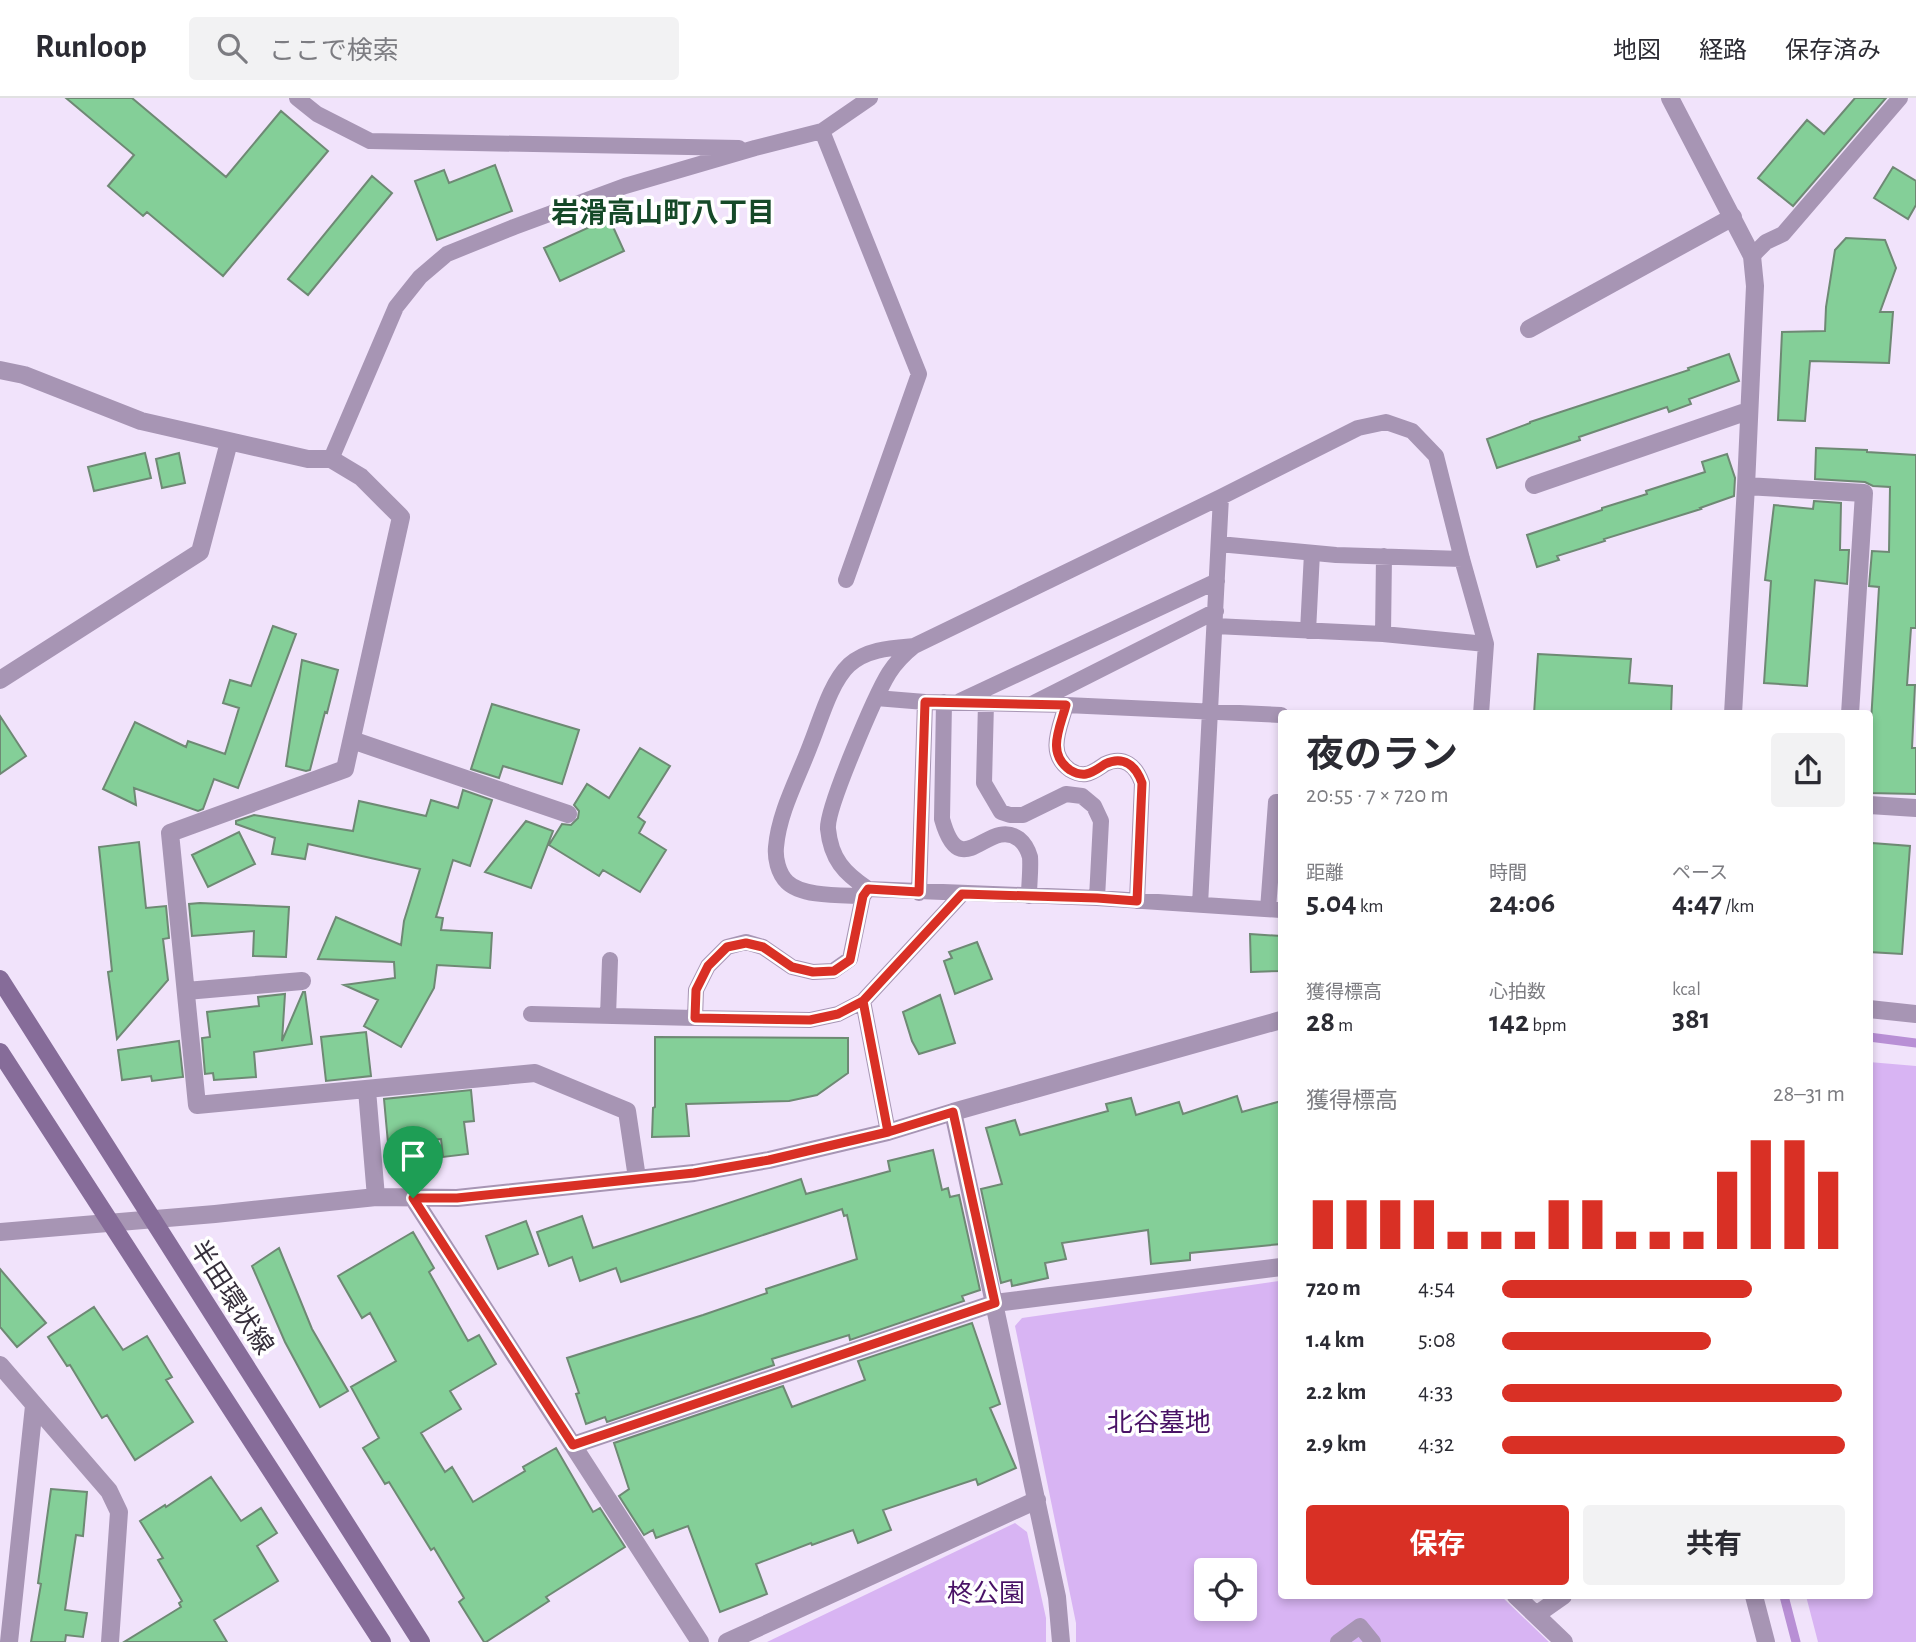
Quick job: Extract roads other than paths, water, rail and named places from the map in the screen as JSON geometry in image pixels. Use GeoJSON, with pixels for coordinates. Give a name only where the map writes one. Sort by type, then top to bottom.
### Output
{"type":"FeatureCollection","features":[{"type":"Feature","properties":{"kind":"main road","name":"半田環状線"},"geometry":{"type":"LineString","coordinates":[[0,979],[421,1642]]}},
{"type":"Feature","properties":{"kind":"main road"},"geometry":{"type":"LineString","coordinates":[[0,1052],[382,1642]]}},
{"type":"Feature","properties":{"kind":"street"},"geometry":{"type":"LineString","coordinates":[[1670,98],[1752,256],[1755,286],[1733,710]]}},
{"type":"Feature","properties":{"kind":"street"},"geometry":{"type":"LineString","coordinates":[[1529,329],[1733,217]]}},
{"type":"Feature","properties":{"kind":"street"},"geometry":{"type":"LineString","coordinates":[[0,370],[24,375],[141,421],[308,459],[331,459],[361,477],[401,517],[345,769],[170,833],[197,1105],[535,1073],[627,1111],[637,1178]]}},
{"type":"Feature","properties":{"kind":"street"},"geometry":{"type":"LineString","coordinates":[[1534,485],[1748,411]]}},
{"type":"Feature","properties":{"kind":"street"},"geometry":{"type":"LineString","coordinates":[[4,672],[200,552],[229,442]]}},
{"type":"Feature","properties":{"kind":"street"},"geometry":{"type":"LineString","coordinates":[[1746,486],[1864,493],[1850,710]]}},
{"type":"Feature","properties":{"kind":"street"},"geometry":{"type":"LineString","coordinates":[[352,740],[568,814]]}},
{"type":"Feature","properties":{"kind":"street"},"geometry":{"type":"LineString","coordinates":[[1873,805],[1916,808]]}},
{"type":"Feature","properties":{"kind":"street"},"geometry":{"type":"LineString","coordinates":[[186,991],[302,981]]}},
{"type":"Feature","properties":{"kind":"street"},"geometry":{"type":"LineString","coordinates":[[1873,1009],[1916,1014]]}},
{"type":"Feature","properties":{"kind":"street"},"geometry":{"type":"LineString","coordinates":[[0,1232],[376,1197],[457,1198],[694,1173],[769,1160],[888,1132],[1278,1021]]}},
{"type":"Feature","properties":{"kind":"street"},"geometry":{"type":"LineString","coordinates":[[367,1090],[376,1197]]}},
{"type":"Feature","properties":{"kind":"street"},"geometry":{"type":"LineString","coordinates":[[953,1112],[1037,1500],[1056,1597],[1061,1642]]}},
{"type":"Feature","properties":{"kind":"street"},"geometry":{"type":"LineString","coordinates":[[413,1198],[700,1642]]}},
{"type":"Feature","properties":{"kind":"street"},"geometry":{"type":"LineString","coordinates":[[573,1445],[995,1303],[1278,1267]]}},
{"type":"Feature","properties":{"kind":"street"},"geometry":{"type":"LineString","coordinates":[[0,1365],[109,1491],[120,1512],[110,1642]]}},
{"type":"Feature","properties":{"kind":"street"},"geometry":{"type":"LineString","coordinates":[[9,1642],[34,1406]]}},
{"type":"Feature","properties":{"kind":"street"},"geometry":{"type":"LineString","coordinates":[[727,1642],[1037,1500]]}},
{"type":"Feature","properties":{"kind":"street"},"geometry":{"type":"LineString","coordinates":[[1519,1599],[1564,1642]]}},
{"type":"Feature","properties":{"kind":"street"},"geometry":{"type":"LineString","coordinates":[[1536,1615],[1559,1599]]}},
{"type":"Feature","properties":{"kind":"street"},"geometry":{"type":"LineString","coordinates":[[1755,1599],[1766,1642]]}},
{"type":"Feature","properties":{"kind":"lane"},"geometry":{"type":"LineString","coordinates":[[297,98],[317,114],[370,141],[755,148]]}},
{"type":"Feature","properties":{"kind":"lane"},"geometry":{"type":"LineString","coordinates":[[331,459],[396,307],[420,276],[447,254],[625,186],[822,131],[870,98]]}},
{"type":"Feature","properties":{"kind":"lane"},"geometry":{"type":"LineString","coordinates":[[1752,256],[1766,242],[1783,234],[1900,98]]}},
{"type":"Feature","properties":{"kind":"lane"},"geometry":{"type":"LineString","coordinates":[[822,131],[919,374],[846,580]]}},
{"type":"Feature","properties":{"kind":"lane"},"geometry":{"type":"LineString","coordinates":[[866,893],[850,877],[834,854],[828,826],[838,789],[876,698],[898,660],[914,646],[1358,428],[1386,422],[1412,431],[1436,456],[1486,644],[1481,710]]}},
{"type":"Feature","properties":{"kind":"lane"},"geometry":{"type":"LineString","coordinates":[[1200,905],[1221,497]]}},
{"type":"Feature","properties":{"kind":"lane"},"geometry":{"type":"LineString","coordinates":[[1219,544],[1312,553],[1462,559]]}},
{"type":"Feature","properties":{"kind":"lane"},"geometry":{"type":"LineString","coordinates":[[1308,631],[1312,553]]}},
{"type":"Feature","properties":{"kind":"lane"},"geometry":{"type":"LineString","coordinates":[[1383,634],[1384,556]]}},
{"type":"Feature","properties":{"kind":"lane"},"geometry":{"type":"LineString","coordinates":[[950,702],[1217,581]]}},
{"type":"Feature","properties":{"kind":"lane"},"geometry":{"type":"LineString","coordinates":[[1030,705],[1215,619],[1308,631],[1383,634],[1486,644]]}},
{"type":"Feature","properties":{"kind":"lane"},"geometry":{"type":"LineString","coordinates":[[914,646],[862,655],[847,667],[833,689],[781,820],[776,849],[779,869],[785,880],[796,889],[821,894],[919,892],[1097,898],[1274,909],[1278,802]]}},
{"type":"Feature","properties":{"kind":"lane"},"geometry":{"type":"LineString","coordinates":[[876,698],[1278,715]]}},
{"type":"Feature","properties":{"kind":"lane"},"geometry":{"type":"LineString","coordinates":[[919,892],[925,702]]}},
{"type":"Feature","properties":{"kind":"lane"},"geometry":{"type":"LineString","coordinates":[[950,702],[942,819],[947,834],[953,844],[963,850],[976,848],[999,833],[1013,834],[1024,842],[1030,856],[1029,896]]}},
{"type":"Feature","properties":{"kind":"lane"},"geometry":{"type":"LineString","coordinates":[[986,703],[984,783],[1001,812],[1023,815],[1066,794],[1082,796],[1094,806],[1101,821],[1097,898]]}},
{"type":"Feature","properties":{"kind":"lane"},"geometry":{"type":"LineString","coordinates":[[1066,705],[1056,738],[1056,750],[1062,764],[1084,775],[1116,761],[1128,762],[1138,772],[1142,783],[1137,901]]}},
{"type":"Feature","properties":{"kind":"lane"},"geometry":{"type":"LineString","coordinates":[[695,1018],[696,990],[708,966],[727,947],[746,943],[763,947],[792,967],[813,972],[834,971],[850,960],[866,893]]}},
{"type":"Feature","properties":{"kind":"lane"},"geometry":{"type":"LineString","coordinates":[[531,1014],[810,1020],[838,1014],[863,1001],[962,894]]}},
{"type":"Feature","properties":{"kind":"lane"},"geometry":{"type":"LineString","coordinates":[[608,1016],[610,960]]}},
{"type":"Feature","properties":{"kind":"lane"},"geometry":{"type":"LineString","coordinates":[[863,1001],[888,1132]]}},
{"type":"Feature","properties":{"kind":"lane"},"geometry":{"type":"LineString","coordinates":[[1338,1642],[1360,1626],[1373,1642]]}},
{"type":"Feature","properties":{"kind":"waterway"},"geometry":{"type":"LineString","coordinates":[[1873,1038],[1916,1043]]}},
{"type":"Feature","properties":{"kind":"waterway"},"geometry":{"type":"LineString","coordinates":[[1785,1599],[1796,1642]]}},
{"type":"Feature","properties":{"kind":"district","name":"岩滑高山町八丁目"},"geometry":{"type":"Point","coordinates":[663,212]}},
{"type":"Feature","properties":{"kind":"park label","name":"北谷墓地"},"geometry":{"type":"Point","coordinates":[1159,1422]}},
{"type":"Feature","properties":{"kind":"park label","name":"柊公園"},"geometry":{"type":"Point","coordinates":[986,1593]}}]}
